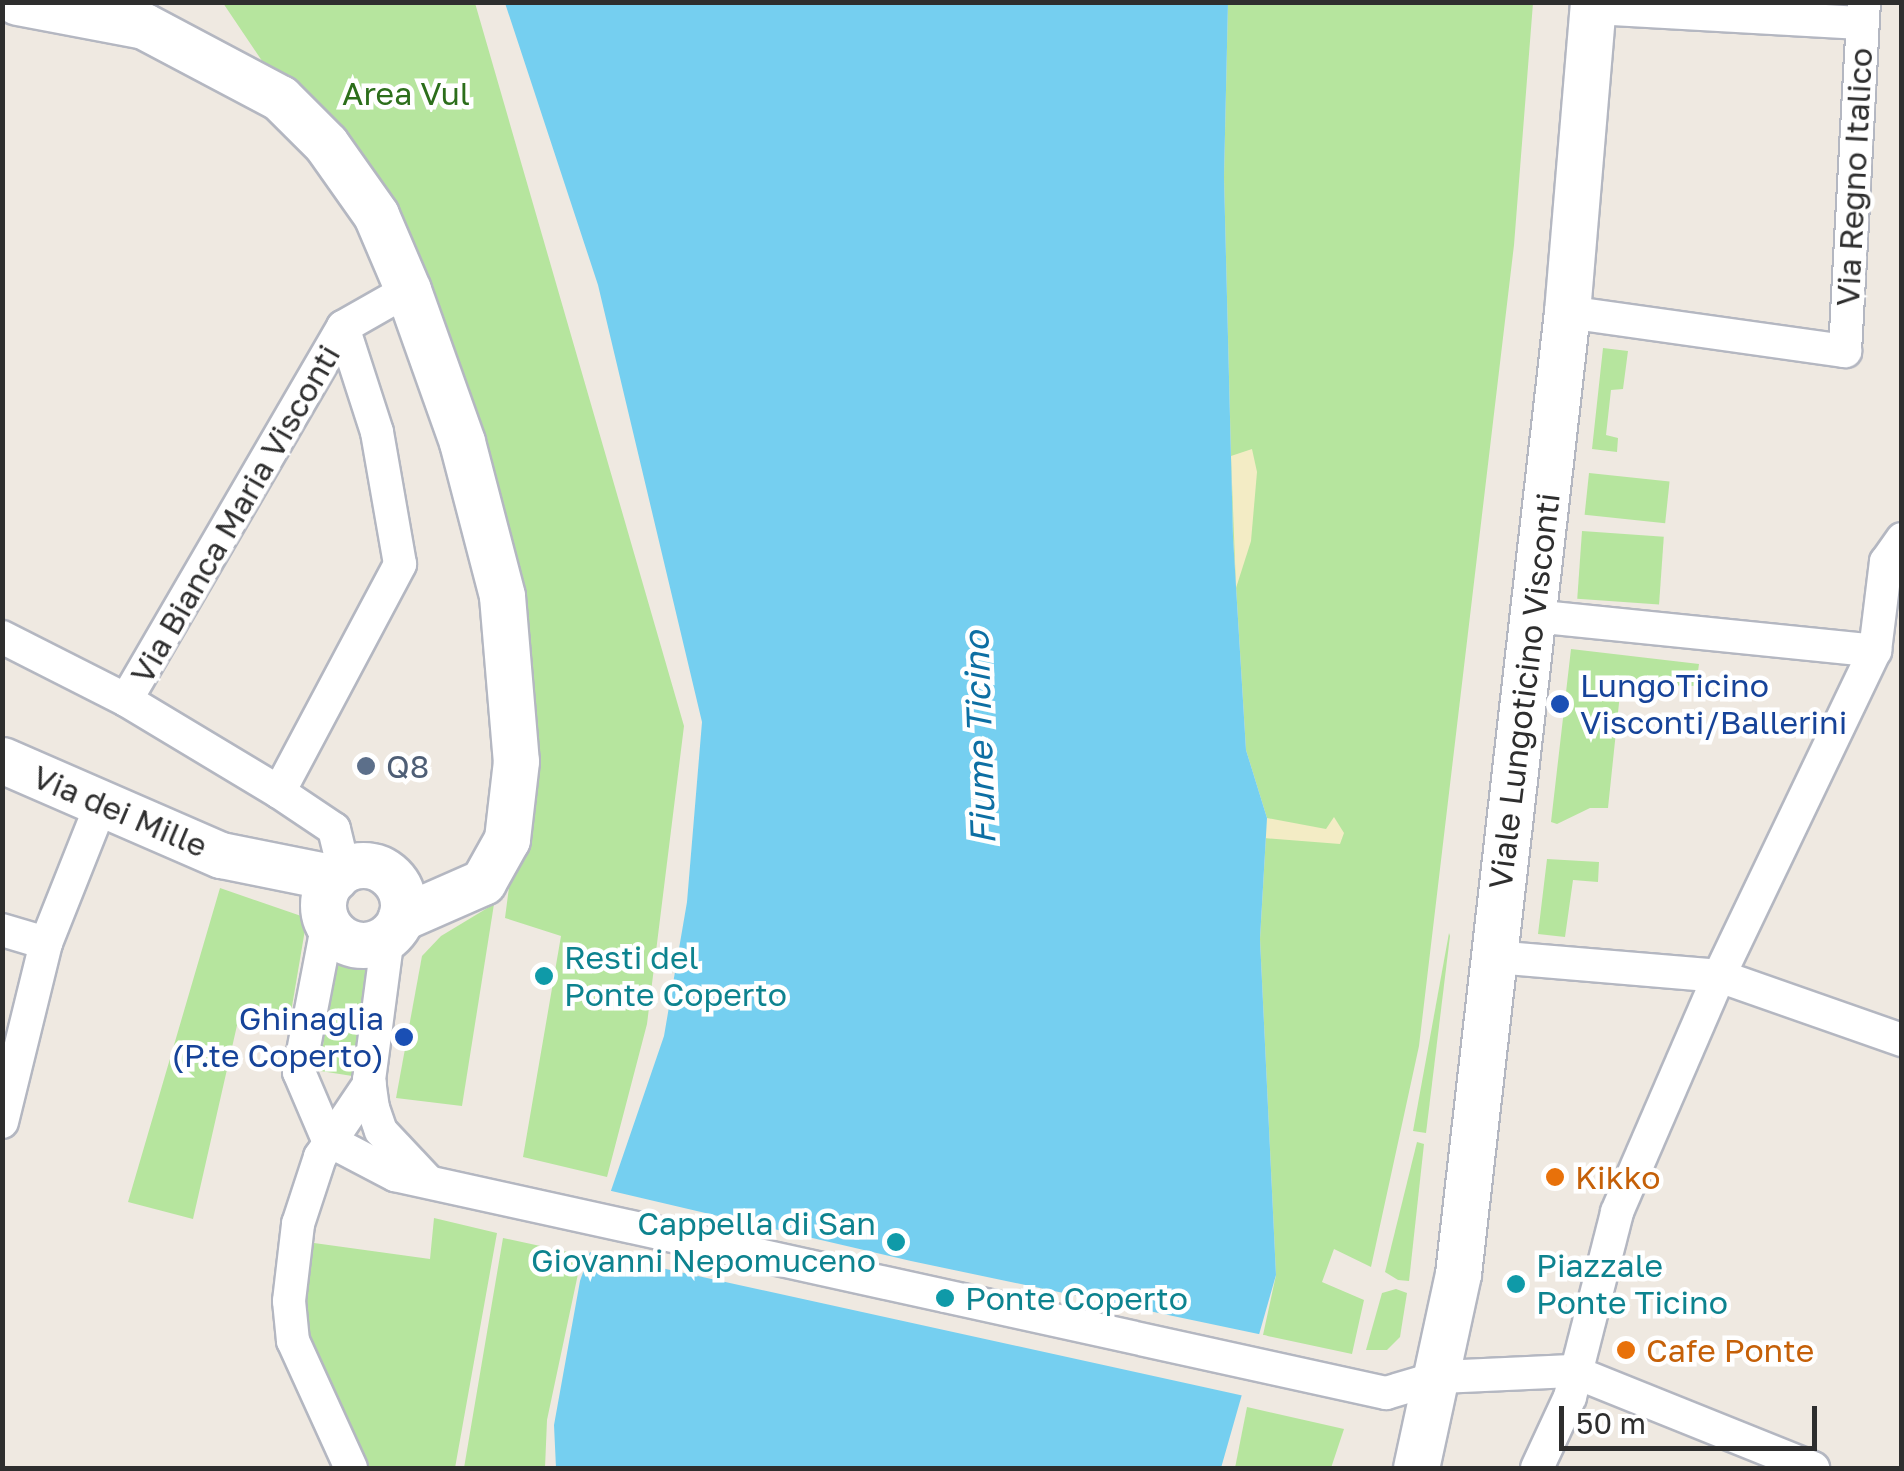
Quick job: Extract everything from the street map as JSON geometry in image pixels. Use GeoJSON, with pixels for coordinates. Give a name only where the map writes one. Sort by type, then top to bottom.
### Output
{"type":"FeatureCollection","features":[{"type":"Feature","properties":{"kind":"street"},"geometry":{"type":"LineString","coordinates":[[18,2],[144,26],[280,98],[326,144],[376,215],[408,290],[462,442],[502,596],[516,761],[507,839],[483,882],[395,913],[354,944],[333,895]]}},
{"type":"Feature","properties":{"kind":"street"},"geometry":{"type":"LineString","coordinates":[[1593,5],[1863,13]]}},
{"type":"Feature","properties":{"kind":"street","name":"Viale Lungoticino Visconti"},"geometry":{"type":"LineString","coordinates":[[1416,1468],[1440,1378],[1494,958],[1567,312],[1593,5]]}},
{"type":"Feature","properties":{"kind":"street","name":"Via Regno Italico"},"geometry":{"type":"LineString","coordinates":[[1567,312],[1845,351],[1863,13]]}},
{"type":"Feature","properties":{"kind":"street"},"geometry":{"type":"LineString","coordinates":[[279,792],[400,564],[377,432],[344,328],[408,290]]}},
{"type":"Feature","properties":{"kind":"street","name":"Via Bianca Maria Visconti"},"geometry":{"type":"LineString","coordinates":[[126,700],[344,328]]}},
{"type":"Feature","properties":{"kind":"street"},"geometry":{"type":"LineString","coordinates":[[1537,1468],[1570,1397],[1572,1372],[1618,1212],[1719,976],[1875,651],[1886,562],[1902,539]]}},
{"type":"Feature","properties":{"kind":"street"},"geometry":{"type":"LineString","coordinates":[[1533,616],[1875,651]]}},
{"type":"Feature","properties":{"kind":"street"},"geometry":{"type":"LineString","coordinates":[[2,637],[126,700],[334,829],[333,895],[299,1072],[328,1140],[433,1186],[1386,1393],[1440,1378],[1572,1372],[1813,1468]]}},
{"type":"Feature","properties":{"kind":"street","name":"Via dei Mille"},"geometry":{"type":"LineString","coordinates":[[2,760],[101,805],[333,895]]}},
{"type":"Feature","properties":{"kind":"street"},"geometry":{"type":"LineString","coordinates":[[2,1122],[46,942],[101,805]]}},
{"type":"Feature","properties":{"kind":"street"},"geometry":{"type":"LineString","coordinates":[[333,895],[368,866],[395,913],[370,1083],[354,1114],[328,1140],[298,1224],[289,1301],[292,1341],[351,1468]]}},
{"type":"Feature","properties":{"kind":"street"},"geometry":{"type":"LineString","coordinates":[[2,930],[46,942]]}},
{"type":"Feature","properties":{"kind":"street"},"geometry":{"type":"LineString","coordinates":[[1494,958],[1719,976],[1902,1040]]}},
{"type":"Feature","properties":{"kind":"street"},"geometry":{"type":"LineString","coordinates":[[370,1083],[382,1131],[400,1156],[433,1186]]}},
{"type":"Feature","properties":{"kind":"street"},"geometry":{"type":"LineString","coordinates":[[328,1140],[353,1137],[400,1156]]}},
{"type":"Feature","properties":{"kind":"green space","name":"Area Vul"},"geometry":{"type":"Polygon","coordinates":[[[223,3],[475,3],[684,726],[647,1024],[607,1177],[523,1157],[561,936],[505,918],[526,756],[456,386],[285,95],[223,3]]]}},
{"type":"Feature","properties":{"kind":"green space"},"geometry":{"type":"Polygon","coordinates":[[[1228,3],[1533,3],[1514,245],[1419,1046],[1371,1267],[1334,1249],[1322,1282],[1364,1300],[1352,1354],[1263,1335],[1276,1275],[1260,939],[1267,818],[1246,750],[1233,537],[1224,177],[1228,3]]]}},
{"type":"Feature","properties":{"kind":"green space"},"geometry":{"type":"Polygon","coordinates":[[[1603,348],[1628,351],[1623,389],[1611,390],[1606,435],[1618,438],[1617,452],[1592,449],[1603,348]]]}},
{"type":"Feature","properties":{"kind":"green space"},"geometry":{"type":"Polygon","coordinates":[[[1589,473],[1670,481],[1665,523],[1585,515],[1589,473]]]}},
{"type":"Feature","properties":{"kind":"green space"},"geometry":{"type":"Polygon","coordinates":[[[1582,531],[1664,537],[1659,605],[1577,599],[1582,531]]]}},
{"type":"Feature","properties":{"kind":"green space"},"geometry":{"type":"Polygon","coordinates":[[[1571,649],[1699,664],[1696,686],[1621,684],[1608,808],[1590,808],[1557,824],[1551,822],[1571,649]]]}},
{"type":"Feature","properties":{"kind":"green space"},"geometry":{"type":"Polygon","coordinates":[[[1547,859],[1599,862],[1598,882],[1573,880],[1565,937],[1538,934],[1547,859]]]}},
{"type":"Feature","properties":{"kind":"green space"},"geometry":{"type":"Polygon","coordinates":[[[220,888],[307,918],[289,1024],[238,1021],[193,1219],[128,1202],[220,888]]]}},
{"type":"Feature","properties":{"kind":"green space"},"geometry":{"type":"Polygon","coordinates":[[[494,904],[462,1106],[396,1098],[422,956],[441,936],[494,904]]]}},
{"type":"Feature","properties":{"kind":"green space"},"geometry":{"type":"Polygon","coordinates":[[[1449,933],[1450,936],[1426,1133],[1413,1131],[1449,933]]]}},
{"type":"Feature","properties":{"kind":"green space"},"geometry":{"type":"Polygon","coordinates":[[[336,963],[373,969],[355,1076],[319,1071],[336,963]]]}},
{"type":"Feature","properties":{"kind":"green space"},"geometry":{"type":"Polygon","coordinates":[[[1417,1142],[1424,1144],[1409,1281],[1398,1280],[1385,1272],[1417,1142]]]}},
{"type":"Feature","properties":{"kind":"green space"},"geometry":{"type":"Polygon","coordinates":[[[434,1218],[497,1233],[455,1468],[369,1468],[299,1338],[298,1281],[314,1243],[430,1259],[434,1218]]]}},
{"type":"Feature","properties":{"kind":"green space"},"geometry":{"type":"Polygon","coordinates":[[[503,1238],[582,1255],[547,1420],[545,1468],[464,1468],[503,1238]]]}},
{"type":"Feature","properties":{"kind":"green space"},"geometry":{"type":"Polygon","coordinates":[[[1396,1289],[1407,1293],[1400,1337],[1387,1350],[1366,1350],[1382,1293],[1396,1289]]]}},
{"type":"Feature","properties":{"kind":"green space"},"geometry":{"type":"Polygon","coordinates":[[[1247,1407],[1344,1429],[1331,1468],[1235,1468],[1247,1407]]]}},
{"type":"Feature","properties":{"kind":"sand"},"geometry":{"type":"Polygon","coordinates":[[[1252,449],[1257,472],[1251,541],[1236,588],[1231,456],[1252,449]]]}},
{"type":"Feature","properties":{"kind":"sand"},"geometry":{"type":"Polygon","coordinates":[[[1334,817],[1344,833],[1340,844],[1264,838],[1267,818],[1326,829],[1334,817]]]}},
{"type":"Feature","properties":{"kind":"water","name":"Fiume Ticino"},"geometry":{"type":"Polygon","coordinates":[[[505,3],[1228,3],[1224,177],[1233,537],[1246,750],[1267,818],[1260,939],[1276,1275],[1221,1468],[556,1468],[554,1425],[580,1281],[664,1036],[687,902],[702,722],[598,285],[505,3]]]}},
{"type":"Feature","properties":{"kind":"pier","name":"Ponte Coperto"},"geometry":{"type":"Polygon","coordinates":[[[603,1189],[911,1261],[1268,1336],[1249,1397],[584,1251],[603,1189]]]}},
{"type":"Feature","properties":{"kind":"place","name":"LungoTicino Visconti/Ballerini"},"geometry":{"type":"Point","coordinates":[1560,704]}},
{"type":"Feature","properties":{"kind":"place","name":"Q8"},"geometry":{"type":"Point","coordinates":[366,766]}},
{"type":"Feature","properties":{"kind":"place","name":"Resti del Ponte Coperto"},"geometry":{"type":"Point","coordinates":[544,976]}},
{"type":"Feature","properties":{"kind":"place","name":"Ghinaglia (P.te Coperto)"},"geometry":{"type":"Point","coordinates":[404,1037]}},
{"type":"Feature","properties":{"kind":"place","name":"Kikko"},"geometry":{"type":"Point","coordinates":[1555,1177]}},
{"type":"Feature","properties":{"kind":"place","name":"Cappella di San Giovanni Nepomuceno"},"geometry":{"type":"Point","coordinates":[896,1242]}},
{"type":"Feature","properties":{"kind":"place","name":"Piazzale Ponte Ticino"},"geometry":{"type":"Point","coordinates":[1516,1284]}},
{"type":"Feature","properties":{"kind":"place","name":"Ponte Coperto"},"geometry":{"type":"Point","coordinates":[945,1298]}},
{"type":"Feature","properties":{"kind":"place","name":"Cafe Ponte"},"geometry":{"type":"Point","coordinates":[1626,1350]}}]}
